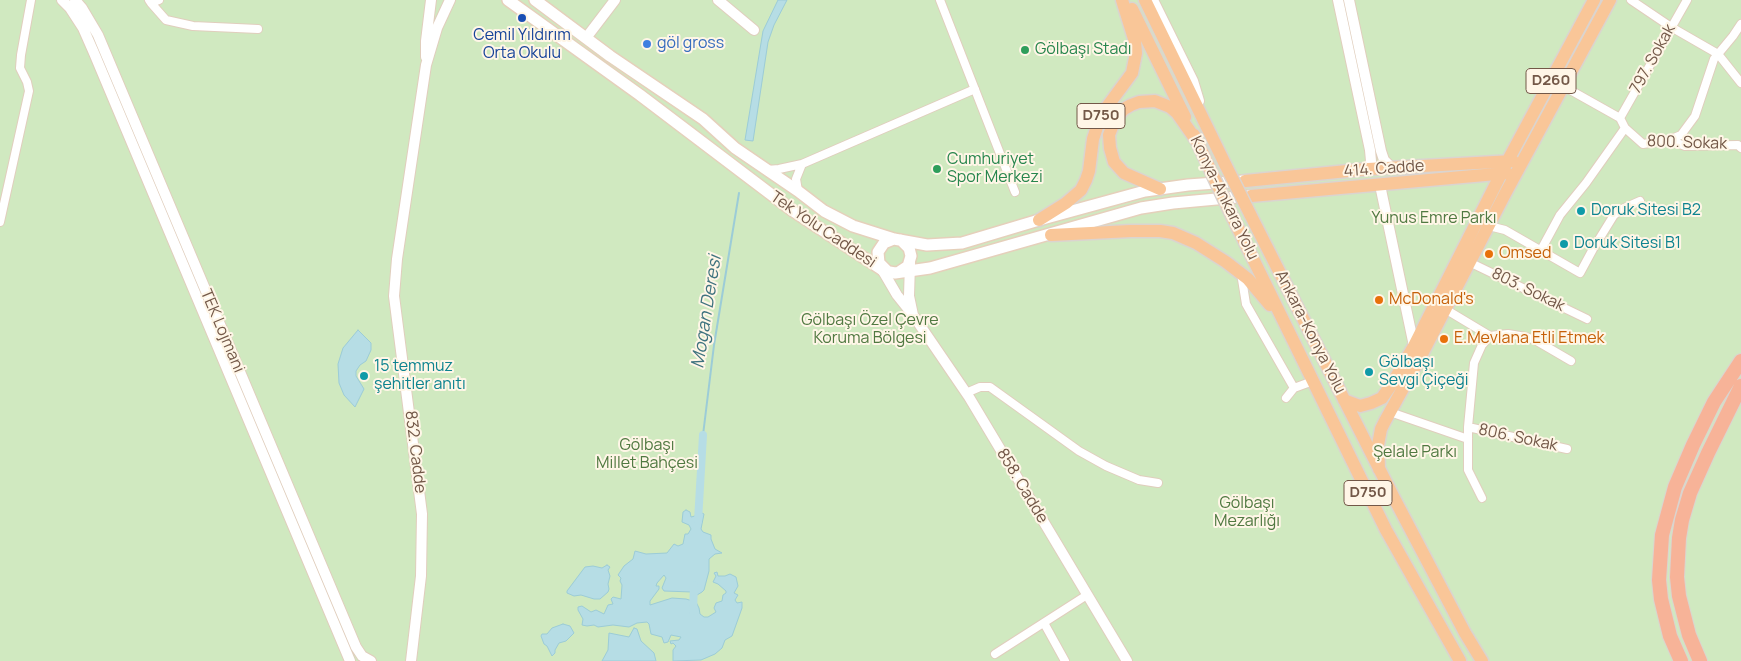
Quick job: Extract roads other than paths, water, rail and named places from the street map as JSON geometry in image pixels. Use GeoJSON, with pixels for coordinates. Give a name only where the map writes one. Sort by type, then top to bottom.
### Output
{"type":"FeatureCollection","features":[{"type":"Feature","properties":{"kind":"highway","name":"D750"},"geometry":{"type":"LineString","coordinates":[[1039,220],[1066,203],[1081,190],[1089,171],[1093,139],[1101,115],[1132,73],[1136,64],[1136,48],[1122,0]]}},
{"type":"Feature","properties":{"kind":"highway","name":"Konya-Ankara Yolu"},"geometry":{"type":"LineString","coordinates":[[1128,0],[1386,530],[1460,661]]}},
{"type":"Feature","properties":{"kind":"highway","name":"Ankara-Konya Yolu"},"geometry":{"type":"LineString","coordinates":[[1145,0],[1226,166],[1379,469],[1441,589],[1482,661]]}},
{"type":"Feature","properties":{"kind":"highway","name":"D260"},"geometry":{"type":"LineString","coordinates":[[1379,469],[1379,436],[1418,350],[1504,168],[1594,0]]}},
{"type":"Feature","properties":{"kind":"highway","name":"D260"},"geometry":{"type":"LineString","coordinates":[[1344,400],[1360,406],[1382,398],[1418,350],[1445,309],[1610,0]]}},
{"type":"Feature","properties":{"kind":"highway","name":"D750"},"geometry":{"type":"LineString","coordinates":[[1160,189],[1124,173],[1114,162],[1109,135],[1115,119],[1131,104],[1155,101],[1170,107],[1177,113],[1196,140]]}},
{"type":"Feature","properties":{"kind":"highway","name":"414. Cadde"},"geometry":{"type":"LineString","coordinates":[[1251,196],[1380,184],[1520,166]]}},
{"type":"Feature","properties":{"kind":"highway","name":"414. Cadde"},"geometry":{"type":"LineString","coordinates":[[1245,181],[1368,169],[1504,168]]}},
{"type":"Feature","properties":{"kind":"highway"},"geometry":{"type":"LineString","coordinates":[[1051,235],[1149,231],[1173,233],[1184,237],[1209,250],[1241,273],[1284,322]]}},
{"type":"Feature","properties":{"kind":"highway"},"geometry":{"type":"LineString","coordinates":[[1681,661],[1670,636],[1661,599],[1659,580],[1662,536],[1675,487],[1693,445],[1714,402],[1741,361]]}},
{"type":"Feature","properties":{"kind":"highway"},"geometry":{"type":"LineString","coordinates":[[1700,661],[1689,635],[1679,596],[1677,577],[1679,538],[1690,493],[1741,386]]}},
{"type":"Feature","properties":{"kind":"main road","name":"Tek Yolu Caddesi"},"geometry":{"type":"LineString","coordinates":[[508,0],[640,95],[793,211],[891,270]]}},
{"type":"Feature","properties":{"kind":"main road","name":"Tek Yolu Caddesi"},"geometry":{"type":"LineString","coordinates":[[536,0],[586,38],[703,120],[735,148],[824,211],[840,220],[897,239],[927,245],[954,244],[1118,198],[1160,189],[1245,181]]}},
{"type":"Feature","properties":{"kind":"main road"},"geometry":{"type":"LineString","coordinates":[[891,270],[930,268],[1141,208],[1173,203],[1251,196]]}},
{"type":"Feature","properties":{"kind":"main road"},"geometry":{"type":"LineString","coordinates":[[897,239],[909,248],[911,259],[908,266],[891,270],[878,255],[880,247],[886,241],[897,239]]}},
{"type":"Feature","properties":{"kind":"street"},"geometry":{"type":"LineString","coordinates":[[0,222],[28,100],[27,82],[20,68],[31,0]]}},
{"type":"Feature","properties":{"kind":"street","name":"TEK Lojmani"},"geometry":{"type":"LineString","coordinates":[[62,0],[70,8],[83,28],[94,53],[350,661]]}},
{"type":"Feature","properties":{"kind":"street","name":"TEK Lojmani"},"geometry":{"type":"LineString","coordinates":[[75,0],[98,35],[356,647],[362,656],[371,661]]}},
{"type":"Feature","properties":{"kind":"street"},"geometry":{"type":"LineString","coordinates":[[159,0],[150,2],[166,20],[193,26],[258,29]]}},
{"type":"Feature","properties":{"kind":"street","name":"832. Cadde"},"geometry":{"type":"LineString","coordinates":[[426,65],[426,41],[431,0]]}},
{"type":"Feature","properties":{"kind":"street","name":"832. Cadde"},"geometry":{"type":"LineString","coordinates":[[411,661],[422,576],[422,514],[394,296],[397,259],[426,65],[440,19],[450,0]]}},
{"type":"Feature","properties":{"kind":"street"},"geometry":{"type":"LineString","coordinates":[[586,38],[615,0]]}},
{"type":"Feature","properties":{"kind":"street"},"geometry":{"type":"LineString","coordinates":[[718,0],[754,30]]}},
{"type":"Feature","properties":{"kind":"street"},"geometry":{"type":"LineString","coordinates":[[940,0],[1015,192]]}},
{"type":"Feature","properties":{"kind":"street"},"geometry":{"type":"LineString","coordinates":[[1153,0],[1194,81],[1204,121]]}},
{"type":"Feature","properties":{"kind":"street"},"geometry":{"type":"LineString","coordinates":[[1162,0],[1166,25]]}},
{"type":"Feature","properties":{"kind":"street"},"geometry":{"type":"LineString","coordinates":[[1338,0],[1370,150],[1371,161],[1368,169]]}},
{"type":"Feature","properties":{"kind":"street"},"geometry":{"type":"LineString","coordinates":[[1349,0],[1381,151],[1384,160],[1392,168]]}},
{"type":"Feature","properties":{"kind":"street"},"geometry":{"type":"LineString","coordinates":[[1632,0],[1670,27],[1718,54],[1741,84]]}},
{"type":"Feature","properties":{"kind":"street","name":"797. Sokak"},"geometry":{"type":"LineString","coordinates":[[1620,118],[1687,0]]}},
{"type":"Feature","properties":{"kind":"street"},"geometry":{"type":"LineString","coordinates":[[1669,140],[1681,135],[1695,116],[1714,59],[1741,24]]}},
{"type":"Feature","properties":{"kind":"street"},"geometry":{"type":"LineString","coordinates":[[1563,86],[1620,118]]}},
{"type":"Feature","properties":{"kind":"street"},"geometry":{"type":"LineString","coordinates":[[767,170],[802,164],[975,89]]}},
{"type":"Feature","properties":{"kind":"street","name":"800. Sokak"},"geometry":{"type":"LineString","coordinates":[[1620,118],[1625,128],[1643,144],[1669,140],[1685,146],[1740,144]]}},
{"type":"Feature","properties":{"kind":"street"},"geometry":{"type":"LineString","coordinates":[[1541,250],[1560,215],[1586,183],[1625,128]]}},
{"type":"Feature","properties":{"kind":"street"},"geometry":{"type":"LineString","coordinates":[[798,191],[796,179],[802,164]]}},
{"type":"Feature","properties":{"kind":"street"},"geometry":{"type":"LineString","coordinates":[[1380,184],[1418,350]]}},
{"type":"Feature","properties":{"kind":"street"},"geometry":{"type":"LineString","coordinates":[[1489,226],[1505,230],[1580,273],[1614,215],[1640,201]]}},
{"type":"Feature","properties":{"kind":"street","name":"803. Sokak"},"geometry":{"type":"LineString","coordinates":[[1469,262],[1588,319]]}},
{"type":"Feature","properties":{"kind":"street","name":"858. Cadde"},"geometry":{"type":"LineString","coordinates":[[891,270],[897,295],[913,315],[966,393],[1127,661]]}},
{"type":"Feature","properties":{"kind":"street","name":"858. Cadde"},"geometry":{"type":"LineString","coordinates":[[891,270],[909,296],[913,315]]}},
{"type":"Feature","properties":{"kind":"street"},"geometry":{"type":"LineString","coordinates":[[1241,273],[1246,304],[1294,388]]}},
{"type":"Feature","properties":{"kind":"street"},"geometry":{"type":"LineString","coordinates":[[1445,309],[1490,336],[1508,334],[1526,337],[1535,340],[1571,361]]}},
{"type":"Feature","properties":{"kind":"street"},"geometry":{"type":"LineString","coordinates":[[1482,498],[1468,470],[1468,428],[1474,363],[1482,346],[1490,336]]}},
{"type":"Feature","properties":{"kind":"street"},"geometry":{"type":"LineString","coordinates":[[1286,398],[1294,388],[1313,381]]}},
{"type":"Feature","properties":{"kind":"street"},"geometry":{"type":"LineString","coordinates":[[966,393],[980,387],[990,387],[1079,451],[1106,466],[1139,480],[1158,483]]}},
{"type":"Feature","properties":{"kind":"street","name":"806. Sokak"},"geometry":{"type":"LineString","coordinates":[[1390,412],[1468,439]]}},
{"type":"Feature","properties":{"kind":"street","name":"806. Sokak"},"geometry":{"type":"LineString","coordinates":[[1468,428],[1567,449]]}},
{"type":"Feature","properties":{"kind":"street"},"geometry":{"type":"LineString","coordinates":[[995,654],[1087,595]]}},
{"type":"Feature","properties":{"kind":"street"},"geometry":{"type":"LineString","coordinates":[[1044,623],[1066,661]]}},
{"type":"Feature","properties":{"kind":"water"},"geometry":{"type":"Polygon","coordinates":[[[778,0],[787,0],[774,25],[768,42],[753,141],[745,140],[763,31],[778,0]]]}},
{"type":"Feature","properties":{"kind":"water"},"geometry":{"type":"Polygon","coordinates":[[[358,330],[371,343],[371,350],[366,361],[356,371],[356,376],[364,389],[355,407],[344,395],[339,383],[338,364],[343,348],[358,330]]]}},
{"type":"Feature","properties":{"kind":"water"},"geometry":{"type":"Polygon","coordinates":[[[686,510],[690,512],[691,517],[695,516],[698,511],[704,514],[701,529],[703,532],[711,535],[715,549],[722,553],[715,554],[709,559],[709,571],[702,592],[697,595],[692,592],[664,591],[662,588],[666,578],[664,575],[657,583],[656,586],[659,586],[659,589],[650,601],[650,605],[672,598],[686,599],[696,602],[700,614],[708,617],[716,612],[714,608],[716,603],[722,601],[723,595],[726,593],[718,584],[713,582],[716,576],[714,573],[717,572],[718,576],[730,574],[736,577],[738,586],[734,593],[738,595],[735,600],[737,603],[742,602],[742,608],[732,636],[725,640],[722,648],[715,654],[701,660],[673,661],[673,650],[676,646],[673,643],[671,644],[670,641],[679,640],[681,637],[671,635],[668,642],[664,643],[662,637],[651,634],[647,622],[637,623],[629,627],[582,625],[583,619],[578,607],[582,606],[591,612],[596,610],[604,614],[608,605],[613,604],[611,599],[613,597],[621,599],[622,585],[621,578],[618,575],[624,566],[633,559],[635,551],[646,554],[667,553],[674,544],[678,546],[683,544],[685,534],[688,534],[691,529],[689,525],[682,522],[683,512],[686,510]]]}},
{"type":"Feature","properties":{"kind":"water"},"geometry":{"type":"Polygon","coordinates":[[[607,565],[610,567],[608,570],[610,576],[609,589],[600,599],[581,595],[574,596],[567,593],[585,567],[602,568],[607,565]]]}},
{"type":"Feature","properties":{"kind":"water"},"geometry":{"type":"Polygon","coordinates":[[[563,624],[570,626],[574,633],[566,641],[559,643],[552,656],[541,636],[542,634],[547,634],[552,628],[563,624]]]}},
{"type":"Feature","properties":{"kind":"water"},"geometry":{"type":"Polygon","coordinates":[[[634,628],[637,629],[641,641],[654,653],[656,661],[602,661],[608,650],[609,633],[629,637],[634,628]]]}},
{"type":"Feature","properties":{"kind":"waterway","name":"Mogan Deresi"},"geometry":{"type":"LineString","coordinates":[[703,435],[714,345],[739,193]]}},
{"type":"Feature","properties":{"kind":"waterway"},"geometry":{"type":"LineString","coordinates":[[698,521],[703,435]]}},
{"type":"Feature","properties":{"kind":"waterway"},"geometry":{"type":"LineString","coordinates":[[693,611],[694,585]]}},
{"type":"Feature","properties":{"kind":"place","name":"Cemil Yıldırım Orta Okulu"},"geometry":{"type":"Point","coordinates":[522,18]}},
{"type":"Feature","properties":{"kind":"place","name":"göl gross"},"geometry":{"type":"Point","coordinates":[647,44]}},
{"type":"Feature","properties":{"kind":"place","name":"Gölbaşı Stadı"},"geometry":{"type":"Point","coordinates":[1025,50]}},
{"type":"Feature","properties":{"kind":"place","name":"Cumhuriyet Spor Merkezi"},"geometry":{"type":"Point","coordinates":[937,169]}},
{"type":"Feature","properties":{"kind":"place","name":"Doruk Sitesi B2"},"geometry":{"type":"Point","coordinates":[1581,211]}},
{"type":"Feature","properties":{"kind":"place","name":"Doruk Sitesi B1"},"geometry":{"type":"Point","coordinates":[1564,244]}},
{"type":"Feature","properties":{"kind":"place","name":"Omsed"},"geometry":{"type":"Point","coordinates":[1489,254]}},
{"type":"Feature","properties":{"kind":"place","name":"McDonald's"},"geometry":{"type":"Point","coordinates":[1379,300]}},
{"type":"Feature","properties":{"kind":"place","name":"E.Mevlana Etli Etmek"},"geometry":{"type":"Point","coordinates":[1444,339]}},
{"type":"Feature","properties":{"kind":"place","name":"Gölbaşı Sevgi Çiçeği"},"geometry":{"type":"Point","coordinates":[1369,372]}},
{"type":"Feature","properties":{"kind":"place","name":"15 temmuz şehitler anıtı"},"geometry":{"type":"Point","coordinates":[364,376]}},
{"type":"Feature","properties":{"kind":"park label","name":"Yunus Emre Parkı"},"geometry":{"type":"Point","coordinates":[1434,219]}},
{"type":"Feature","properties":{"kind":"park label","name":"Gölbaşı Özel Çevre Koruma Bölgesi"},"geometry":{"type":"Point","coordinates":[870,330]}},
{"type":"Feature","properties":{"kind":"park label","name":"Şelale Parkı"},"geometry":{"type":"Point","coordinates":[1415,453]}},
{"type":"Feature","properties":{"kind":"park label","name":"Gölbaşı Millet Bahçesi"},"geometry":{"type":"Point","coordinates":[647,455]}},
{"type":"Feature","properties":{"kind":"park label","name":"Gölbaşı Mezarlığı"},"geometry":{"type":"Point","coordinates":[1247,513]}}]}
